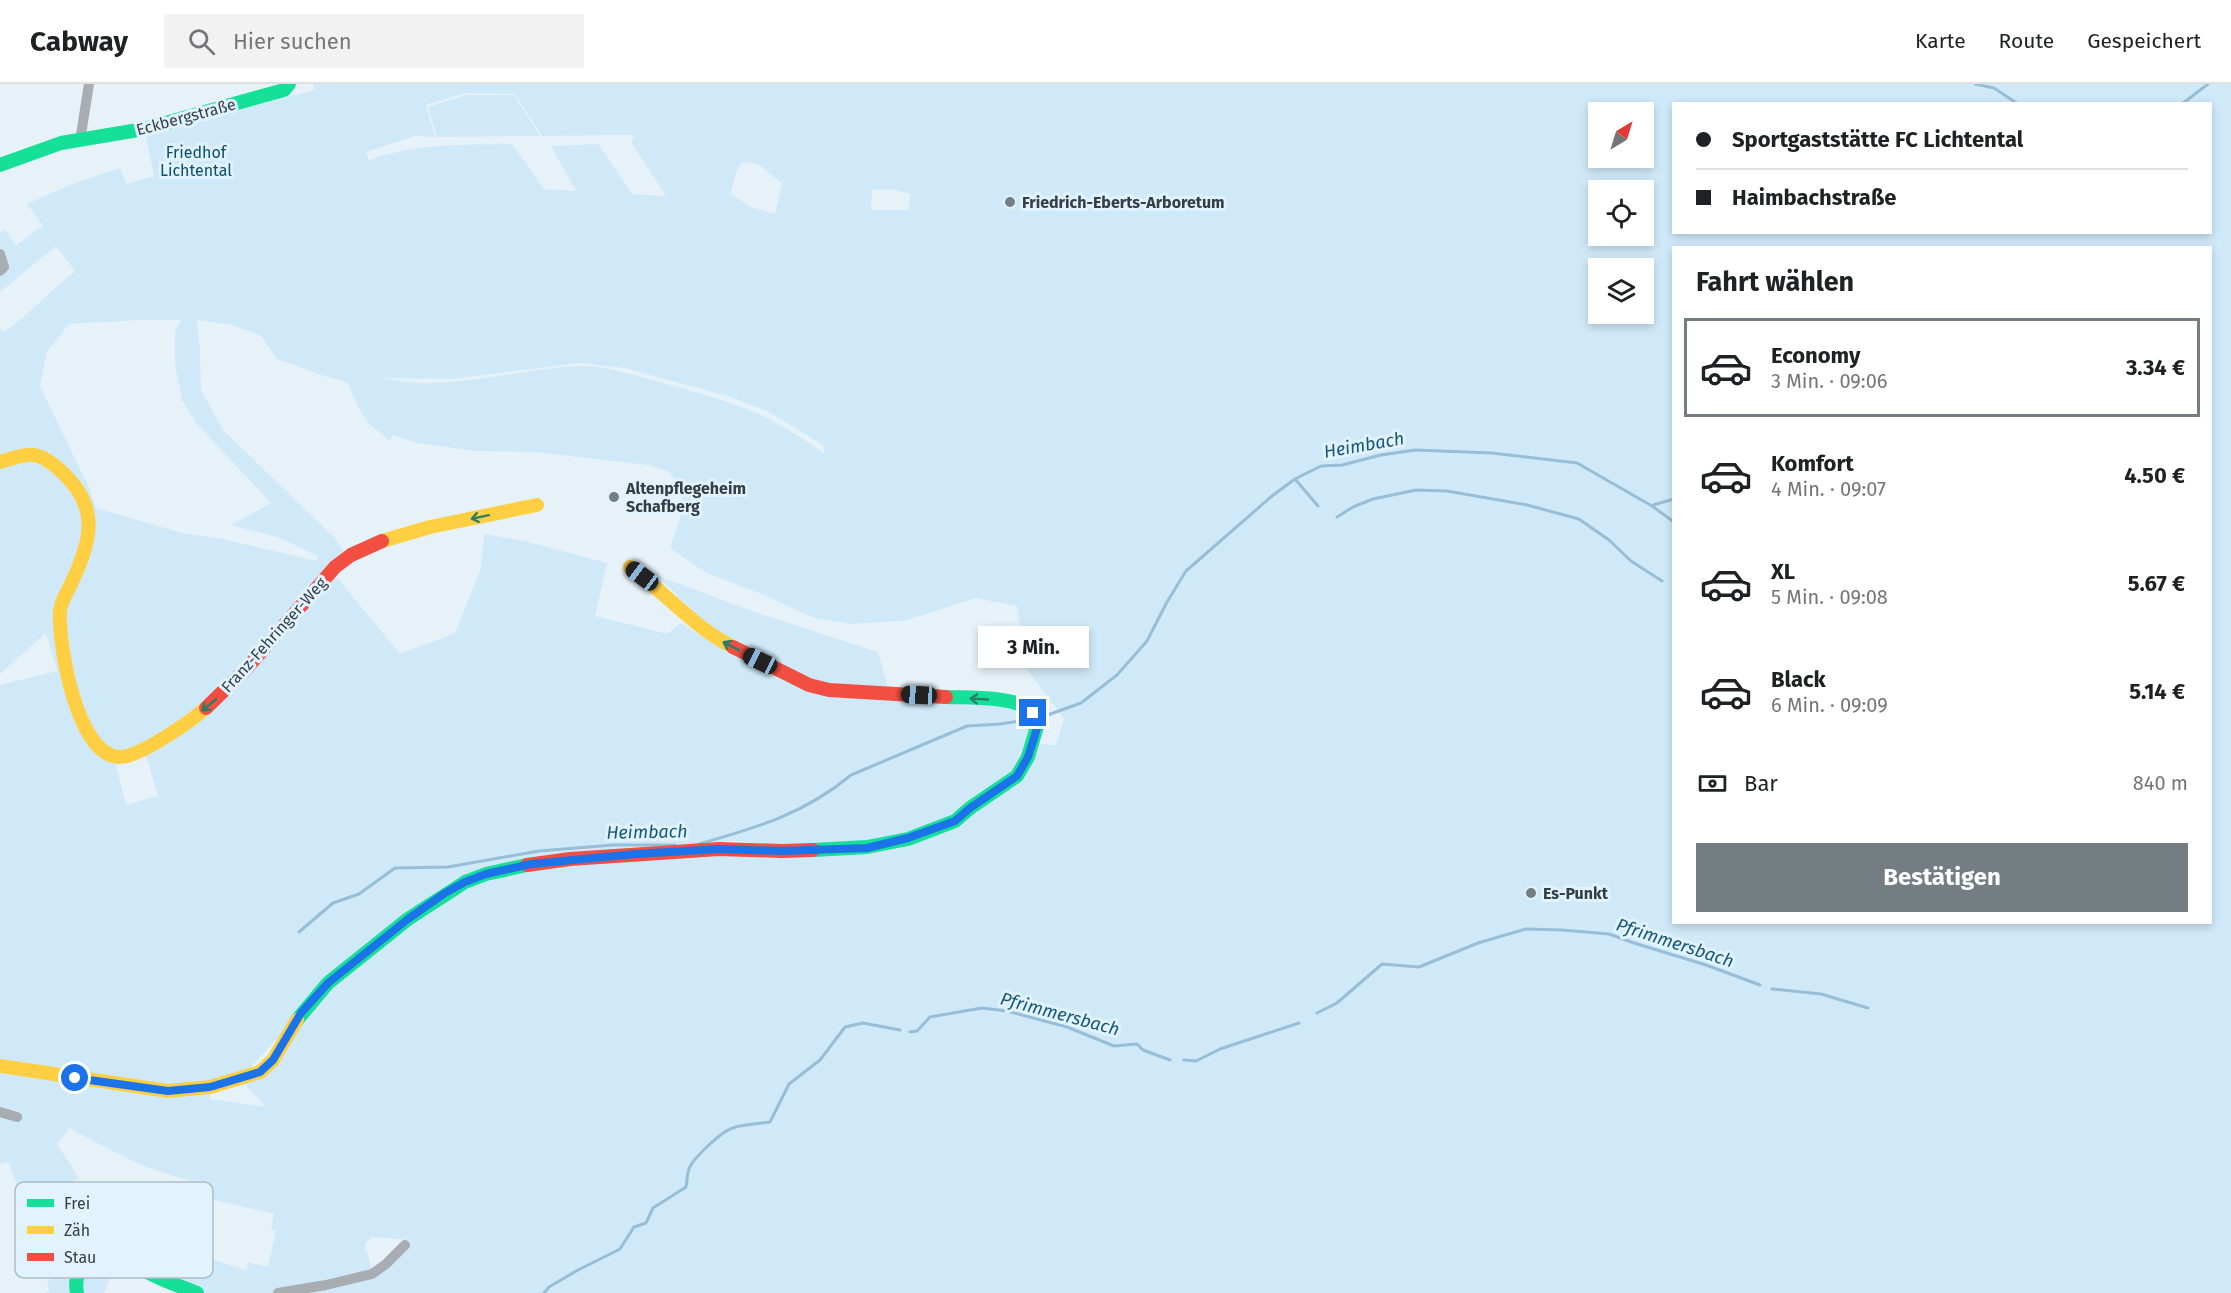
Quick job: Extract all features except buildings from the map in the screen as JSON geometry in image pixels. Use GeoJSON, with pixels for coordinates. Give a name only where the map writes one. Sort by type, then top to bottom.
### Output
{"type":"FeatureCollection","features":[{"type":"Feature","properties":{"kind":"street"},"geometry":{"type":"LineString","coordinates":[[80,141],[89,84]]}},
{"type":"Feature","properties":{"kind":"street","name":"Eckbergstraße"},"geometry":{"type":"LineString","coordinates":[[0,165],[61,143],[169,122],[284,90],[289,84]]}},
{"type":"Feature","properties":{"kind":"street"},"geometry":{"type":"LineString","coordinates":[[0,254],[4,267],[0,272]]}},
{"type":"Feature","properties":{"kind":"street","name":"Franz-Fehringer-Weg"},"geometry":{"type":"LineString","coordinates":[[0,462],[32,452],[44,456],[68,478],[87,502],[90,530],[87,546],[60,607],[64,665],[76,707],[86,729],[102,749],[112,756],[123,758],[162,739],[197,715],[233,684],[330,572],[352,554],[380,542],[414,532],[537,505]]}},
{"type":"Feature","properties":{"kind":"street"},"geometry":{"type":"LineString","coordinates":[[0,1066],[168,1091],[210,1087],[260,1072],[273,1060],[301,1013],[328,983],[408,919],[465,882],[486,874],[570,859],[719,849],[782,851],[867,848],[908,838],[955,821],[1017,776],[1028,757],[1038,723],[1033,713],[1024,704],[1009,701],[830,690],[809,685],[713,637],[630,567]]}},
{"type":"Feature","properties":{"kind":"street"},"geometry":{"type":"LineString","coordinates":[[0,1112],[17,1117]]}},
{"type":"Feature","properties":{"kind":"street"},"geometry":{"type":"LineString","coordinates":[[278,1293],[372,1274],[405,1245]]}},
{"type":"Feature","properties":{"kind":"street"},"geometry":{"type":"LineString","coordinates":[[76,1278],[77,1293]]}},
{"type":"Feature","properties":{"kind":"street"},"geometry":{"type":"LineString","coordinates":[[162,1278],[197,1293]]}},
{"type":"Feature","properties":{"kind":"green space","name":"Friedhof Lichtental"},"geometry":{"type":"Polygon","coordinates":[[[313,84],[2231,84],[2231,1293],[197,1293],[164,1279],[213,1278],[213,1260],[246,1270],[248,1262],[268,1267],[276,1230],[271,1229],[274,1214],[213,1200],[213,1182],[189,1180],[154,1169],[119,1154],[70,1128],[57,1144],[79,1178],[70,1182],[16,1182],[8,1162],[0,1164],[0,685],[57,671],[46,633],[0,674],[0,328],[4,332],[75,271],[56,246],[0,292],[0,233],[5,230],[16,245],[43,226],[27,204],[77,182],[120,168],[127,184],[154,176],[145,133],[315,90],[313,84]],[[466,93],[426,105],[435,137],[415,136],[366,152],[369,160],[405,150],[457,145],[512,144],[544,189],[576,191],[551,146],[598,144],[632,194],[666,196],[631,142],[635,138],[629,135],[542,136],[515,94],[466,93]],[[742,162],[736,172],[731,194],[751,207],[775,214],[782,183],[758,164],[742,162]],[[891,189],[872,190],[871,210],[909,210],[910,194],[891,189]],[[181,320],[69,324],[47,352],[40,386],[89,488],[96,508],[182,533],[218,538],[317,561],[318,556],[280,538],[231,525],[271,503],[196,423],[182,400],[175,364],[175,331],[181,320]],[[197,320],[201,390],[223,430],[335,538],[343,550],[339,558],[261,649],[210,702],[147,747],[167,741],[224,698],[251,670],[319,588],[335,575],[400,654],[455,633],[481,568],[484,534],[525,541],[607,563],[595,616],[668,634],[680,623],[728,651],[789,681],[832,696],[993,703],[1022,707],[1034,726],[1016,768],[961,809],[924,828],[877,840],[780,845],[733,841],[519,860],[456,878],[369,941],[321,986],[289,1026],[241,1077],[210,1087],[210,1099],[266,1107],[243,1082],[265,1073],[284,1050],[306,1008],[332,982],[406,921],[461,886],[495,872],[558,860],[597,864],[613,859],[726,853],[837,856],[913,843],[957,824],[980,805],[1020,780],[1040,744],[1056,745],[1064,719],[1027,669],[1017,606],[976,598],[904,621],[849,624],[814,618],[759,593],[706,573],[670,548],[683,508],[681,485],[669,472],[648,465],[534,452],[475,451],[417,443],[393,435],[390,441],[368,423],[347,382],[277,359],[261,336],[232,325],[197,320]],[[580,363],[452,379],[383,378],[431,383],[456,382],[578,366],[609,369],[697,392],[747,409],[784,428],[825,454],[823,445],[767,411],[728,396],[624,368],[580,363]],[[144,749],[116,765],[126,805],[157,796],[160,803],[144,749]],[[372,1237],[365,1244],[373,1274],[396,1259],[410,1246],[409,1240],[372,1237]]]}},
{"type":"Feature","properties":{"kind":"green space"},"geometry":{"type":"Polygon","coordinates":[[[466,95],[514,95],[540,136],[437,137],[428,107],[466,95]]]}},
{"type":"Feature","properties":{"kind":"green space"},"geometry":{"type":"Polygon","coordinates":[[[658,576],[755,612],[878,652],[888,687],[828,686],[714,633],[658,576]]]}},
{"type":"Feature","properties":{"kind":"green space"},"geometry":{"type":"Polygon","coordinates":[[[53,1278],[110,1278],[104,1293],[45,1293],[49,1291],[47,1281],[53,1278]]]}},
{"type":"Feature","properties":{"kind":"waterway"},"geometry":{"type":"LineString","coordinates":[[1975,84],[1994,88],[2015,102]]}},
{"type":"Feature","properties":{"kind":"waterway"},"geometry":{"type":"LineString","coordinates":[[2185,102],[2208,84]]}},
{"type":"Feature","properties":{"kind":"waterway","name":"Heimbach"},"geometry":{"type":"LineString","coordinates":[[1042,717],[1081,703],[1117,675],[1147,641],[1186,571],[1272,496],[1295,479],[1321,466],[1342,465],[1381,455],[1415,450],[1492,453],[1577,463],[1652,506],[1672,521]]}},
{"type":"Feature","properties":{"kind":"waterway"},"geometry":{"type":"LineString","coordinates":[[1295,479],[1318,506]]}},
{"type":"Feature","properties":{"kind":"waterway"},"geometry":{"type":"LineString","coordinates":[[1337,517],[1373,499],[1416,490],[1447,491],[1527,505],[1579,519],[1609,540],[1631,561],[1662,581]]}},
{"type":"Feature","properties":{"kind":"waterway"},"geometry":{"type":"LineString","coordinates":[[1653,505],[1672,500]]}},
{"type":"Feature","properties":{"kind":"waterway","name":"Heimbach"},"geometry":{"type":"LineString","coordinates":[[699,844],[779,818],[816,800],[851,775],[967,726],[1027,720]]}},
{"type":"Feature","properties":{"kind":"waterway","name":"Heimbach"},"geometry":{"type":"LineString","coordinates":[[299,932],[333,903],[359,894],[395,868],[448,867],[539,851],[613,845],[675,845]]}},
{"type":"Feature","properties":{"kind":"waterway","name":"Pfrimmersbach"},"geometry":{"type":"LineString","coordinates":[[1317,1013],[1337,1003],[1382,964],[1419,967],[1478,943],[1526,929],[1609,934],[1760,985]]}},
{"type":"Feature","properties":{"kind":"waterway","name":"Pfrimmersbach"},"geometry":{"type":"LineString","coordinates":[[1772,989],[1821,994],[1868,1008]]}},
{"type":"Feature","properties":{"kind":"waterway","name":"Pfrimmersbach"},"geometry":{"type":"LineString","coordinates":[[910,1032],[917,1031],[930,1017],[982,1008],[1007,1011],[1067,1027],[1114,1046],[1137,1044],[1143,1050],[1170,1060]]}},
{"type":"Feature","properties":{"kind":"waterway","name":"Pfrimmersbach"},"geometry":{"type":"LineString","coordinates":[[544,1293],[549,1287],[578,1270],[620,1249],[634,1227],[646,1223],[653,1208],[686,1187],[688,1171],[692,1164],[715,1139],[737,1127],[770,1122],[789,1084],[820,1060],[845,1027],[863,1023],[900,1030]]}},
{"type":"Feature","properties":{"kind":"waterway"},"geometry":{"type":"LineString","coordinates":[[1184,1060],[1196,1061],[1220,1049],[1299,1023]]}},
{"type":"Feature","properties":{"kind":"traffic: fast"},"geometry":{"type":"LineString","coordinates":[[0,165],[61,143],[144,129],[284,90],[289,84]]}},
{"type":"Feature","properties":{"kind":"traffic: fast"},"geometry":{"type":"LineString","coordinates":[[813,850],[867,847],[908,839],[955,821],[1017,776],[1028,757],[1038,723],[1030,711],[1010,701],[946,697]]}},
{"type":"Feature","properties":{"kind":"traffic: fast"},"geometry":{"type":"LineString","coordinates":[[297,1020],[328,983],[408,919],[465,882],[486,874],[527,865]]}},
{"type":"Feature","properties":{"kind":"traffic: fast"},"geometry":{"type":"LineString","coordinates":[[77,1278],[77,1293]]}},
{"type":"Feature","properties":{"kind":"traffic: fast"},"geometry":{"type":"LineString","coordinates":[[158,1278],[197,1293]]}},
{"type":"Feature","properties":{"kind":"traffic: slow"},"geometry":{"type":"LineString","coordinates":[[0,462],[26,455],[45,459],[73,484],[87,510],[88,537],[79,566],[62,603],[60,627],[62,648],[73,696],[92,739],[105,752],[120,757],[129,755],[165,737],[206,708]]}},
{"type":"Feature","properties":{"kind":"traffic: slow"},"geometry":{"type":"LineString","coordinates":[[382,541],[430,527],[537,505]]}},
{"type":"Feature","properties":{"kind":"traffic: slow"},"geometry":{"type":"LineString","coordinates":[[630,567],[692,620],[733,647]]}},
{"type":"Feature","properties":{"kind":"traffic: slow"},"geometry":{"type":"LineString","coordinates":[[0,1066],[168,1091],[210,1087],[260,1072],[273,1060],[297,1020]]}},
{"type":"Feature","properties":{"kind":"traffic: jam"},"geometry":{"type":"LineString","coordinates":[[206,708],[247,668],[335,567],[351,555],[382,541]]}},
{"type":"Feature","properties":{"kind":"traffic: jam"},"geometry":{"type":"LineString","coordinates":[[733,647],[809,685],[829,690],[946,697]]}},
{"type":"Feature","properties":{"kind":"traffic: jam"},"geometry":{"type":"LineString","coordinates":[[527,865],[570,859],[719,849],[813,850]]}},
{"type":"Feature","properties":{"kind":"place","name":"Friedrich-Eberts-Arboretum"},"geometry":{"type":"Point","coordinates":[1010,202]}},
{"type":"Feature","properties":{"kind":"place","name":"Altenpflegeheim Schafberg"},"geometry":{"type":"Point","coordinates":[614,497]}},
{"type":"Feature","properties":{"kind":"place","name":"Es-Punkt"},"geometry":{"type":"Point","coordinates":[1531,893]}},
{"type":"Feature","properties":{"kind":"route"},"geometry":{"type":"LineString","coordinates":[[75,1078],[168,1091],[210,1087],[260,1072],[273,1060],[301,1013],[328,983],[408,919],[445,893],[486,874],[531,864],[636,854],[719,849],[782,851],[867,848],[908,838],[955,821],[1017,776],[1028,757],[1035,735],[1038,723],[1033,713]]}}]}
